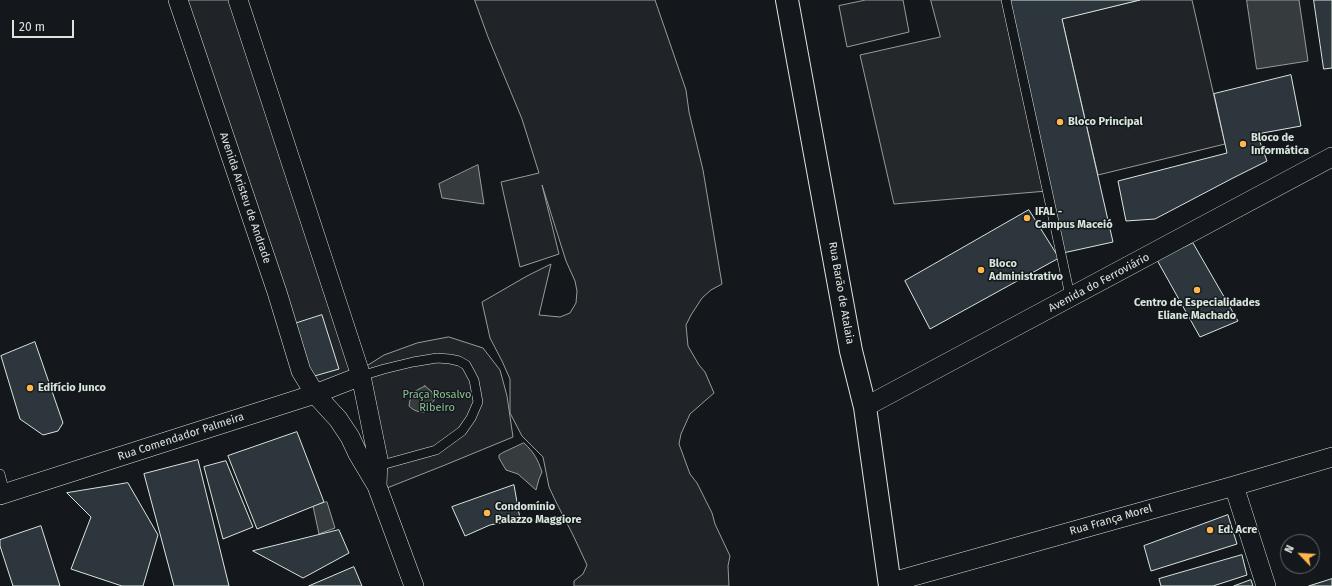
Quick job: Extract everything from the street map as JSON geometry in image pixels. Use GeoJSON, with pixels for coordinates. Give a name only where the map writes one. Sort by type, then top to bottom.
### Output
{"type":"FeatureCollection","features":[{"type":"Feature","properties":{"kind":"main road","name":"Rua Barão de Atalaia"},"geometry":{"type":"LineString","coordinates":[[787,0],[850,343],[865,407],[890,585]]}},
{"type":"Feature","properties":{"kind":"street","name":"Avenida Aristeu de Andrade"},"geometry":{"type":"LineString","coordinates":[[178,0],[277,292],[301,371],[315,394],[338,418],[377,486]]}},
{"type":"Feature","properties":{"kind":"street"},"geometry":{"type":"LineString","coordinates":[[238,0],[362,376],[378,459],[377,486],[414,586]]}},
{"type":"Feature","properties":{"kind":"street","name":"Avenida do Ferroviário"},"geometry":{"type":"LineString","coordinates":[[865,407],[1332,157]]}},
{"type":"Feature","properties":{"kind":"street","name":"Rua Comendador Palmeira"},"geometry":{"type":"LineString","coordinates":[[2,494],[315,394],[362,376]]}},
{"type":"Feature","properties":{"kind":"street","name":"Rua França Morel"},"geometry":{"type":"LineString","coordinates":[[890,585],[1332,457]]}},
{"type":"Feature","properties":{"kind":"street"},"geometry":{"type":"LineString","coordinates":[[1234,486],[1266,586]]}},
{"type":"Feature","properties":{"kind":"lane"},"geometry":{"type":"LineString","coordinates":[[1006,0],[1069,290],[1072,297]]}},
{"type":"Feature","properties":{"kind":"lane"},"geometry":{"type":"LineString","coordinates":[[362,376],[413,362],[437,358],[459,361],[466,365],[474,380],[478,402],[471,418],[462,431],[436,450],[378,466]]}},
{"type":"Feature","properties":{"kind":"lane"},"geometry":{"type":"LineString","coordinates":[[0,474],[2,494]]}},
{"type":"Feature","properties":{"kind":"green space"},"geometry":{"type":"Polygon","coordinates":[[[179,0],[234,0],[358,371],[302,390],[179,0]]]}},
{"type":"Feature","properties":{"kind":"green space"},"geometry":{"type":"Polygon","coordinates":[[[475,0],[655,0],[686,90],[689,112],[703,170],[722,284],[711,290],[702,298],[686,325],[688,346],[705,372],[714,393],[690,414],[681,434],[679,444],[690,474],[697,483],[712,513],[715,524],[730,556],[728,566],[729,586],[574,586],[574,581],[583,574],[587,565],[549,487],[543,457],[522,436],[510,413],[510,379],[490,338],[482,302],[551,264],[539,315],[560,317],[570,313],[576,303],[577,291],[575,281],[566,261],[542,185],[559,254],[520,267],[501,182],[539,173],[522,119],[488,37],[475,0]]]}},
{"type":"Feature","properties":{"kind":"green space"},"geometry":{"type":"Polygon","coordinates":[[[866,0],[903,0],[909,32],[847,47],[839,6],[866,0]]]}},
{"type":"Feature","properties":{"kind":"green space"},"geometry":{"type":"Polygon","coordinates":[[[1140,0],[1192,0],[1225,144],[1098,175],[1062,19],[1140,0]]]}},
{"type":"Feature","properties":{"kind":"green space","name":"Praça Rosalvo Ribeiro"},"geometry":{"type":"Polygon","coordinates":[[[449,337],[483,348],[500,370],[507,396],[513,437],[387,488],[365,367],[384,355],[417,343],[449,337]]]}},
{"type":"Feature","properties":{"kind":"shaded area"},"geometry":{"type":"Polygon","coordinates":[[[931,0],[1006,0],[1047,191],[894,204],[860,55],[940,37],[931,0]]]}},
{"type":"Feature","properties":{"kind":"shaded area"},"geometry":{"type":"Polygon","coordinates":[[[1247,0],[1299,0],[1308,61],[1257,69],[1247,0]]]}},
{"type":"Feature","properties":{"kind":"shaded area"},"geometry":{"type":"Polygon","coordinates":[[[478,165],[484,204],[442,198],[439,184],[478,165]]]}},
{"type":"Feature","properties":{"kind":"shaded area"},"geometry":{"type":"Polygon","coordinates":[[[425,386],[432,392],[435,399],[425,412],[416,411],[409,406],[412,395],[415,391],[425,386]]]}},
{"type":"Feature","properties":{"kind":"shaded area"},"geometry":{"type":"Polygon","coordinates":[[[524,443],[535,456],[542,472],[536,490],[518,474],[506,470],[499,458],[499,455],[502,453],[524,443]]]}},
{"type":"Feature","properties":{"kind":"shaded area"},"geometry":{"type":"Polygon","coordinates":[[[327,502],[335,528],[319,534],[313,506],[327,502]]]}},
{"type":"Feature","properties":{"kind":"building","name":"Bloco Principal"},"geometry":{"type":"Polygon","coordinates":[[[1007,0],[1140,0],[1062,19],[1113,242],[1063,253],[1007,0]]]}},
{"type":"Feature","properties":{"kind":"building"},"geometry":{"type":"Polygon","coordinates":[[[1314,0],[1332,0],[1332,68],[1324,69],[1314,0]]]}},
{"type":"Feature","properties":{"kind":"building","name":"Bloco de Informática"},"geometry":{"type":"Polygon","coordinates":[[[1291,75],[1301,126],[1257,134],[1267,161],[1155,219],[1126,221],[1118,181],[1227,153],[1214,94],[1291,75]]]}},
{"type":"Feature","properties":{"kind":"building","name":"Bloco Administrativo"},"geometry":{"type":"Polygon","coordinates":[[[1029,210],[1059,258],[930,329],[905,281],[1029,210]]]}},
{"type":"Feature","properties":{"kind":"building","name":"Centro de Especialidades Eliane Machado"},"geometry":{"type":"Polygon","coordinates":[[[1193,243],[1238,321],[1200,337],[1157,260],[1193,243]]]}},
{"type":"Feature","properties":{"kind":"building"},"geometry":{"type":"Polygon","coordinates":[[[322,315],[339,369],[311,377],[294,324],[322,315]]]}},
{"type":"Feature","properties":{"kind":"building","name":"Edifício Junco"},"geometry":{"type":"Polygon","coordinates":[[[35,342],[63,423],[58,431],[43,435],[20,419],[1,356],[35,342]]]}},
{"type":"Feature","properties":{"kind":"building"},"geometry":{"type":"Polygon","coordinates":[[[297,432],[324,502],[257,529],[228,456],[297,432]]]}},
{"type":"Feature","properties":{"kind":"building"},"geometry":{"type":"Polygon","coordinates":[[[198,460],[229,586],[174,586],[144,474],[198,460]]]}},
{"type":"Feature","properties":{"kind":"building"},"geometry":{"type":"Polygon","coordinates":[[[226,461],[253,527],[223,539],[204,467],[226,461]]]}},
{"type":"Feature","properties":{"kind":"building"},"geometry":{"type":"Polygon","coordinates":[[[128,483],[158,535],[143,586],[122,586],[71,569],[91,517],[67,493],[128,483]]]}},
{"type":"Feature","properties":{"kind":"building","name":"Condomínio Palazzo Maggiore"},"geometry":{"type":"Polygon","coordinates":[[[514,485],[520,519],[490,525],[465,536],[452,507],[514,485]]]}},
{"type":"Feature","properties":{"kind":"building","name":"Ed. Acre"},"geometry":{"type":"Polygon","coordinates":[[[1228,515],[1237,544],[1151,571],[1144,546],[1228,515]]]}},
{"type":"Feature","properties":{"kind":"building"},"geometry":{"type":"Polygon","coordinates":[[[41,526],[60,586],[13,586],[0,546],[0,540],[41,526]]]}},
{"type":"Feature","properties":{"kind":"building"},"geometry":{"type":"Polygon","coordinates":[[[339,530],[349,553],[303,578],[253,551],[339,530]]]}},
{"type":"Feature","properties":{"kind":"building"},"geometry":{"type":"Polygon","coordinates":[[[1242,555],[1247,575],[1213,586],[1161,586],[1159,579],[1242,555]]]}},
{"type":"Feature","properties":{"kind":"building"},"geometry":{"type":"Polygon","coordinates":[[[354,567],[362,586],[309,586],[354,567]]]}},
{"type":"Feature","properties":{"kind":"building"},"geometry":{"type":"Polygon","coordinates":[[[1332,579],[1332,586],[1309,586],[1332,579]]]}},
{"type":"Feature","properties":{"kind":"building"},"geometry":{"type":"Polygon","coordinates":[[[1251,580],[1253,586],[1234,586],[1251,580]]]}},
{"type":"Feature","properties":{"kind":"place","name":"Bloco Principal"},"geometry":{"type":"Point","coordinates":[1060,122]}},
{"type":"Feature","properties":{"kind":"place","name":"Bloco de Informática"},"geometry":{"type":"Point","coordinates":[1243,144]}},
{"type":"Feature","properties":{"kind":"place","name":"IFAL - Campus Maceió"},"geometry":{"type":"Point","coordinates":[1027,218]}},
{"type":"Feature","properties":{"kind":"place","name":"Bloco Administrativo"},"geometry":{"type":"Point","coordinates":[981,270]}},
{"type":"Feature","properties":{"kind":"place","name":"Centro de Especialidades Eliane Machado"},"geometry":{"type":"Point","coordinates":[1197,290]}},
{"type":"Feature","properties":{"kind":"place","name":"Edifício Junco"},"geometry":{"type":"Point","coordinates":[30,388]}},
{"type":"Feature","properties":{"kind":"place","name":"Condomínio Palazzo Maggiore"},"geometry":{"type":"Point","coordinates":[487,513]}},
{"type":"Feature","properties":{"kind":"place","name":"Ed. Acre"},"geometry":{"type":"Point","coordinates":[1210,530]}}]}
